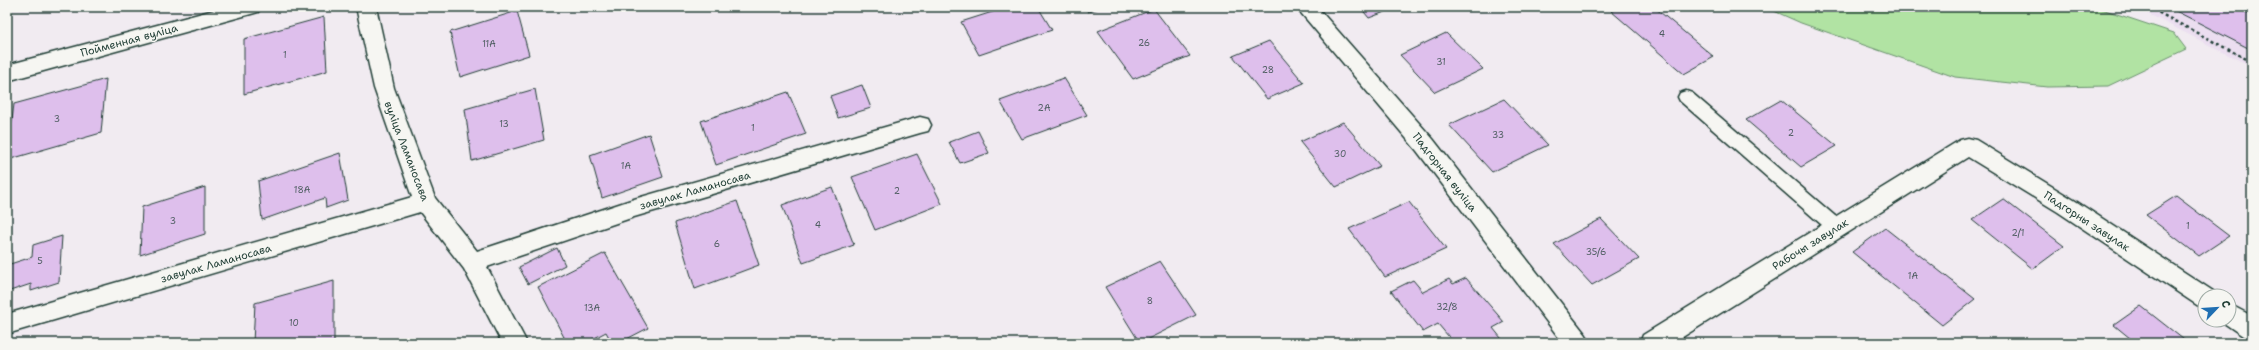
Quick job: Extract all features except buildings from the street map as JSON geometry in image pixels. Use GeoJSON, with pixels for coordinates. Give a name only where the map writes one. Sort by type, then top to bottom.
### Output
{"type":"FeatureCollection","features":[{"type":"Feature","properties":{"kind":"street","name":"Пойменная вуліца"},"geometry":{"type":"LineString","coordinates":[[7,73],[251,7]]}},
{"type":"Feature","properties":{"kind":"street","name":"вуліца Ламаносава"},"geometry":{"type":"LineString","coordinates":[[366,7],[384,88],[425,202],[472,262],[515,343]]}},
{"type":"Feature","properties":{"kind":"street","name":"Падгорная вуліца"},"geometry":{"type":"LineString","coordinates":[[1306,7],[1425,145],[1576,343]]}},
{"type":"Feature","properties":{"kind":"street","name":"завулак Ламаносава"},"geometry":{"type":"LineString","coordinates":[[472,262],[634,208],[920,125]]}},
{"type":"Feature","properties":{"kind":"street","name":"Рабочы завулак"},"geometry":{"type":"LineString","coordinates":[[1652,343],[1968,146]]}},
{"type":"Feature","properties":{"kind":"street","name":"Падгорны завулак"},"geometry":{"type":"LineString","coordinates":[[1968,146],[2066,206],[2197,293]]}},
{"type":"Feature","properties":{"kind":"street","name":"завулак Ламаносава"},"geometry":{"type":"LineString","coordinates":[[7,324],[425,202]]}},
{"type":"Feature","properties":{"kind":"street"},"geometry":{"type":"LineString","coordinates":[[2237,319],[2252,329]]}},
{"type":"Feature","properties":{"kind":"lane"},"geometry":{"type":"LineString","coordinates":[[1686,97],[1836,227]]}},
{"type":"Feature","properties":{"kind":"path"},"geometry":{"type":"LineString","coordinates":[[2148,7],[2252,62]]}},
{"type":"Feature","properties":{"kind":"shaded area"},"geometry":{"type":"Polygon","coordinates":[[[2135,7],[2252,7],[2252,67],[2135,7]]]}},
{"type":"Feature","properties":{"kind":"green space"},"geometry":{"type":"Polygon","coordinates":[[[1765,7],[2096,7],[2174,33],[2186,49],[2108,86],[2047,87],[1955,77],[1801,23],[1765,7]]]}}]}
